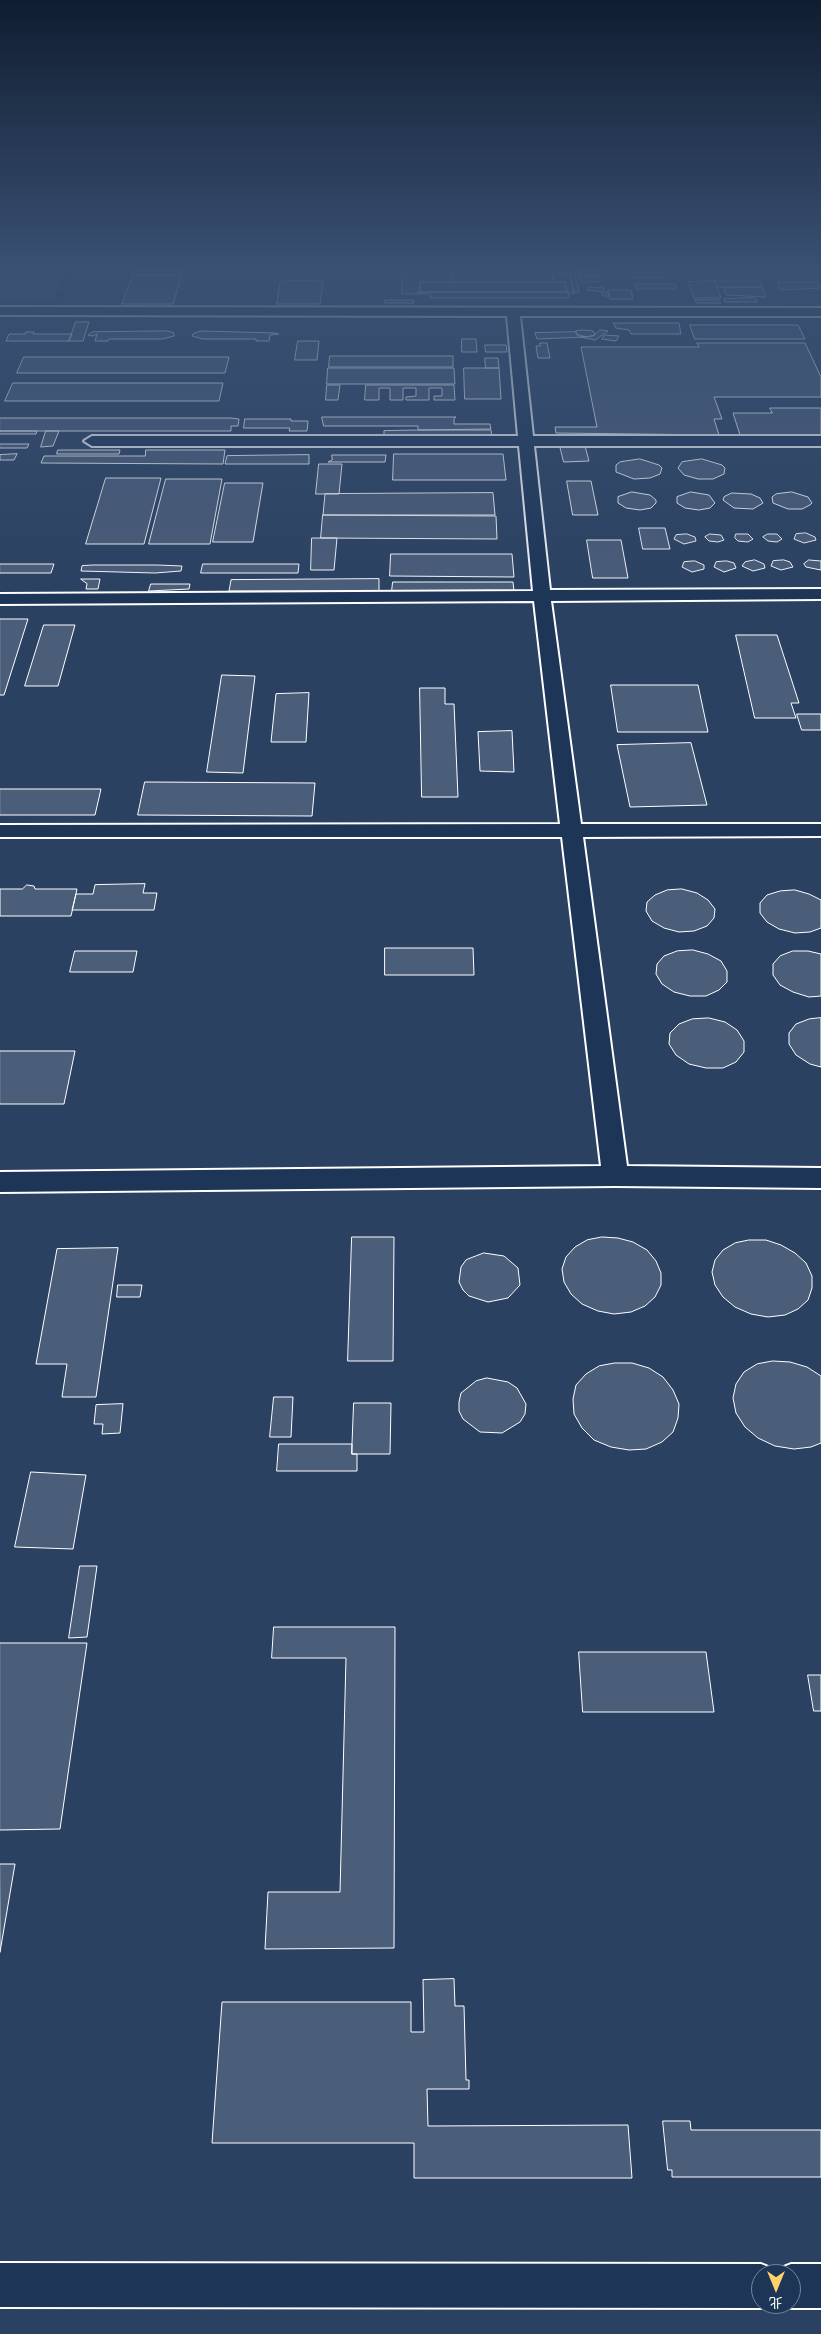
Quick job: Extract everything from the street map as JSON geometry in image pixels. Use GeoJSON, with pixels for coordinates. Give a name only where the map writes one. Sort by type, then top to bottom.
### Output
{"type":"FeatureCollection","features":[{"type":"Feature","properties":{"kind":"street"},"geometry":{"type":"LineString","coordinates":[[520,380],[542,596],[615,1176]]}},
{"type":"Feature","properties":{"kind":"street"},"geometry":{"type":"LineString","coordinates":[[92,441],[821,441]]}},
{"type":"Feature","properties":{"kind":"street"},"geometry":{"type":"LineString","coordinates":[[0,599],[821,594]]}},
{"type":"Feature","properties":{"kind":"street"},"geometry":{"type":"LineString","coordinates":[[0,831],[821,830]]}},
{"type":"Feature","properties":{"kind":"street"},"geometry":{"type":"LineString","coordinates":[[0,1182],[615,1176],[821,1178]]}},
{"type":"Feature","properties":{"kind":"street"},"geometry":{"type":"LineString","coordinates":[[0,2284],[751,2286]]}},
{"type":"Feature","properties":{"kind":"street"},"geometry":{"type":"LineString","coordinates":[[801,2286],[821,2286]]}},
{"type":"Feature","properties":{"kind":"shaded area"},"geometry":{"type":"Polygon","coordinates":[[[0,380],[821,380],[821,2334],[0,2334],[0,380]]]}},
{"type":"Feature","properties":{"kind":"building"},"geometry":{"type":"Polygon","coordinates":[[[327,380],[455,380],[455,384],[327,384],[327,380]]]}},
{"type":"Feature","properties":{"kind":"building"},"geometry":{"type":"Polygon","coordinates":[[[464,380],[500,380],[501,399],[465,399],[464,380]]]}},
{"type":"Feature","properties":{"kind":"building"},"geometry":{"type":"Polygon","coordinates":[[[588,380],[821,380],[821,397],[714,397],[722,419],[714,419],[719,435],[556,433],[555,427],[597,427],[588,380]]]}},
{"type":"Feature","properties":{"kind":"building"},"geometry":{"type":"Polygon","coordinates":[[[13,383],[223,383],[219,401],[5,401],[13,383]]]}},
{"type":"Feature","properties":{"kind":"building"},"geometry":{"type":"Polygon","coordinates":[[[327,385],[340,385],[338,400],[326,400],[327,385]]]}},
{"type":"Feature","properties":{"kind":"building"},"geometry":{"type":"Polygon","coordinates":[[[366,385],[454,385],[455,400],[434,400],[434,396],[442,396],[442,388],[429,388],[429,400],[406,400],[406,397],[416,396],[416,388],[403,388],[403,400],[390,400],[390,388],[379,388],[379,400],[365,400],[366,385]]]}},
{"type":"Feature","properties":{"kind":"building"},"geometry":{"type":"Polygon","coordinates":[[[770,408],[821,408],[821,435],[740,435],[733,413],[772,413],[770,408]]]}},
{"type":"Feature","properties":{"kind":"building"},"geometry":{"type":"Polygon","coordinates":[[[322,417],[456,417],[454,424],[490,424],[491,429],[418,430],[418,426],[324,426],[322,417]]]}},
{"type":"Feature","properties":{"kind":"building"},"geometry":{"type":"Polygon","coordinates":[[[0,418],[239,419],[238,426],[231,426],[231,431],[0,431],[0,418]]]}},
{"type":"Feature","properties":{"kind":"building"},"geometry":{"type":"Polygon","coordinates":[[[245,419],[308,421],[307,431],[289,431],[290,428],[244,428],[245,419]]]}},
{"type":"Feature","properties":{"kind":"building"},"geometry":{"type":"Polygon","coordinates":[[[491,430],[492,437],[384,437],[384,431],[491,430]]]}},
{"type":"Feature","properties":{"kind":"building"},"geometry":{"type":"Polygon","coordinates":[[[0,431],[37,431],[36,434],[0,434],[0,431]]]}},
{"type":"Feature","properties":{"kind":"building"},"geometry":{"type":"Polygon","coordinates":[[[46,431],[59,431],[53,446],[41,447],[46,431]]]}},
{"type":"Feature","properties":{"kind":"building"},"geometry":{"type":"Polygon","coordinates":[[[0,444],[29,444],[27,448],[0,448],[0,444]]]}},
{"type":"Feature","properties":{"kind":"building"},"geometry":{"type":"Polygon","coordinates":[[[560,446],[585,446],[589,461],[564,462],[560,446]]]}},
{"type":"Feature","properties":{"kind":"building"},"geometry":{"type":"Polygon","coordinates":[[[58,450],[120,450],[119,454],[57,454],[58,450]]]}},
{"type":"Feature","properties":{"kind":"building"},"geometry":{"type":"Polygon","coordinates":[[[146,450],[225,450],[223,464],[41,463],[44,456],[145,456],[146,450]]]}},
{"type":"Feature","properties":{"kind":"building"},"geometry":{"type":"Polygon","coordinates":[[[17,454],[14,460],[0,460],[0,455],[17,454]]]}},
{"type":"Feature","properties":{"kind":"building"},"geometry":{"type":"Polygon","coordinates":[[[394,454],[503,454],[506,480],[393,480],[394,454]]]}},
{"type":"Feature","properties":{"kind":"building"},"geometry":{"type":"Polygon","coordinates":[[[309,455],[309,464],[225,464],[227,456],[309,455]]]}},
{"type":"Feature","properties":{"kind":"building"},"geometry":{"type":"Polygon","coordinates":[[[332,455],[386,455],[385,462],[328,462],[332,460],[332,455]]]}},
{"type":"Feature","properties":{"kind":"building"},"geometry":{"type":"Polygon","coordinates":[[[640,459],[659,465],[662,468],[660,474],[650,478],[634,479],[616,472],[616,465],[620,462],[640,459]]]}},
{"type":"Feature","properties":{"kind":"building"},"geometry":{"type":"Polygon","coordinates":[[[702,459],[722,465],[725,468],[724,474],[713,479],[698,479],[684,475],[678,468],[682,462],[702,459]]]}},
{"type":"Feature","properties":{"kind":"building"},"geometry":{"type":"Polygon","coordinates":[[[319,464],[342,464],[339,494],[316,494],[319,464]]]}},
{"type":"Feature","properties":{"kind":"building"},"geometry":{"type":"Polygon","coordinates":[[[106,478],[161,478],[144,544],[86,544],[106,478]]]}},
{"type":"Feature","properties":{"kind":"building"},"geometry":{"type":"Polygon","coordinates":[[[166,479],[222,479],[210,544],[149,544],[166,479]]]}},
{"type":"Feature","properties":{"kind":"building"},"geometry":{"type":"Polygon","coordinates":[[[567,481],[591,481],[598,515],[573,515],[567,481]]]}},
{"type":"Feature","properties":{"kind":"building"},"geometry":{"type":"Polygon","coordinates":[[[225,483],[263,483],[253,542],[213,542],[225,483]]]}},
{"type":"Feature","properties":{"kind":"building"},"geometry":{"type":"Polygon","coordinates":[[[632,492],[650,495],[656,500],[656,503],[651,508],[640,510],[626,508],[618,503],[618,497],[632,492]]]}},
{"type":"Feature","properties":{"kind":"building"},"geometry":{"type":"Polygon","coordinates":[[[691,492],[709,495],[715,503],[710,508],[699,510],[685,508],[677,503],[677,497],[691,492]]]}},
{"type":"Feature","properties":{"kind":"building"},"geometry":{"type":"Polygon","coordinates":[[[792,492],[808,497],[812,503],[802,509],[788,509],[773,503],[772,497],[776,494],[792,492]]]}},
{"type":"Feature","properties":{"kind":"building"},"geometry":{"type":"Polygon","coordinates":[[[493,493],[495,515],[323,515],[325,494],[493,493]]]}},
{"type":"Feature","properties":{"kind":"building"},"geometry":{"type":"Polygon","coordinates":[[[732,493],[751,494],[760,498],[763,503],[753,509],[734,508],[723,500],[724,497],[732,493]]]}},
{"type":"Feature","properties":{"kind":"building"},"geometry":{"type":"Polygon","coordinates":[[[323,515],[496,516],[497,539],[321,538],[323,515]]]}},
{"type":"Feature","properties":{"kind":"building"},"geometry":{"type":"Polygon","coordinates":[[[639,528],[665,528],[670,549],[643,549],[639,528]]]}},
{"type":"Feature","properties":{"kind":"building"},"geometry":{"type":"Polygon","coordinates":[[[806,533],[815,537],[816,540],[804,543],[794,539],[796,534],[806,533]]]}},
{"type":"Feature","properties":{"kind":"building"},"geometry":{"type":"Polygon","coordinates":[[[687,534],[695,537],[696,541],[684,544],[674,539],[676,535],[687,534]]]}},
{"type":"Feature","properties":{"kind":"building"},"geometry":{"type":"Polygon","coordinates":[[[710,534],[721,535],[724,540],[718,542],[709,541],[705,537],[710,534]]]}},
{"type":"Feature","properties":{"kind":"building"},"geometry":{"type":"Polygon","coordinates":[[[736,534],[748,534],[753,539],[748,542],[738,541],[735,538],[736,534]]]}},
{"type":"Feature","properties":{"kind":"building"},"geometry":{"type":"Polygon","coordinates":[[[768,534],[777,534],[782,539],[777,542],[768,541],[763,537],[768,534]]]}},
{"type":"Feature","properties":{"kind":"building"},"geometry":{"type":"Polygon","coordinates":[[[312,538],[337,538],[334,570],[311,570],[312,538]]]}},
{"type":"Feature","properties":{"kind":"building"},"geometry":{"type":"Polygon","coordinates":[[[587,540],[621,540],[628,578],[593,578],[587,540]]]}},
{"type":"Feature","properties":{"kind":"building"},"geometry":{"type":"Polygon","coordinates":[[[391,554],[512,554],[514,577],[390,576],[391,554]]]}},
{"type":"Feature","properties":{"kind":"building"},"geometry":{"type":"Polygon","coordinates":[[[755,560],[764,564],[765,568],[753,571],[742,566],[745,562],[755,560]]]}},
{"type":"Feature","properties":{"kind":"building"},"geometry":{"type":"Polygon","coordinates":[[[784,560],[790,562],[793,567],[781,570],[771,566],[773,561],[784,560]]]}},
{"type":"Feature","properties":{"kind":"building"},"geometry":{"type":"Polygon","coordinates":[[[809,560],[821,561],[821,570],[806,567],[804,564],[809,560]]]}},
{"type":"Feature","properties":{"kind":"building"},"geometry":{"type":"Polygon","coordinates":[[[695,561],[704,565],[704,569],[692,572],[682,567],[684,562],[695,561]]]}},
{"type":"Feature","properties":{"kind":"building"},"geometry":{"type":"Polygon","coordinates":[[[727,561],[734,563],[736,568],[724,572],[714,567],[716,562],[727,561]]]}},
{"type":"Feature","properties":{"kind":"building"},"geometry":{"type":"Polygon","coordinates":[[[0,564],[54,564],[51,573],[0,573],[0,564]]]}},
{"type":"Feature","properties":{"kind":"building"},"geometry":{"type":"Polygon","coordinates":[[[203,564],[299,564],[298,573],[201,573],[203,564]]]}},
{"type":"Feature","properties":{"kind":"building"},"geometry":{"type":"Polygon","coordinates":[[[82,566],[182,566],[181,571],[155,573],[81,571],[82,566]]]}},
{"type":"Feature","properties":{"kind":"building"},"geometry":{"type":"Polygon","coordinates":[[[81,579],[100,579],[98,589],[86,589],[87,584],[81,579]]]}},
{"type":"Feature","properties":{"kind":"building"},"geometry":{"type":"Polygon","coordinates":[[[379,579],[379,591],[229,591],[231,580],[379,579]]]}},
{"type":"Feature","properties":{"kind":"building"},"geometry":{"type":"Polygon","coordinates":[[[393,582],[513,582],[514,591],[392,591],[393,582]]]}},
{"type":"Feature","properties":{"kind":"building"},"geometry":{"type":"Polygon","coordinates":[[[151,584],[190,584],[189,589],[149,591],[151,584]]]}},
{"type":"Feature","properties":{"kind":"building"},"geometry":{"type":"Polygon","coordinates":[[[0,619],[28,619],[4,695],[0,695],[0,619]]]}},
{"type":"Feature","properties":{"kind":"building"},"geometry":{"type":"Polygon","coordinates":[[[44,625],[75,625],[58,686],[25,686],[44,625]]]}},
{"type":"Feature","properties":{"kind":"building"},"geometry":{"type":"Polygon","coordinates":[[[736,635],[777,635],[799,703],[791,703],[796,718],[755,718],[736,635]]]}},
{"type":"Feature","properties":{"kind":"building"},"geometry":{"type":"Polygon","coordinates":[[[222,675],[255,676],[243,773],[207,772],[222,675]]]}},
{"type":"Feature","properties":{"kind":"building"},"geometry":{"type":"Polygon","coordinates":[[[611,685],[698,685],[708,732],[618,732],[611,685]]]}},
{"type":"Feature","properties":{"kind":"building"},"geometry":{"type":"Polygon","coordinates":[[[420,688],[445,688],[445,704],[454,704],[458,797],[422,797],[420,688]]]}},
{"type":"Feature","properties":{"kind":"building"},"geometry":{"type":"Polygon","coordinates":[[[309,693],[306,742],[271,742],[276,694],[309,693]]]}},
{"type":"Feature","properties":{"kind":"building"},"geometry":{"type":"Polygon","coordinates":[[[797,714],[821,714],[821,730],[802,730],[797,714]]]}},
{"type":"Feature","properties":{"kind":"building"},"geometry":{"type":"Polygon","coordinates":[[[512,731],[514,772],[480,771],[478,732],[512,731]]]}},
{"type":"Feature","properties":{"kind":"building"},"geometry":{"type":"Polygon","coordinates":[[[691,743],[707,805],[630,807],[617,745],[691,743]]]}},
{"type":"Feature","properties":{"kind":"building"},"geometry":{"type":"Polygon","coordinates":[[[145,782],[315,783],[312,816],[138,815],[145,782]]]}},
{"type":"Feature","properties":{"kind":"building"},"geometry":{"type":"Polygon","coordinates":[[[0,789],[101,789],[95,815],[0,815],[0,789]]]}},
{"type":"Feature","properties":{"kind":"building"},"geometry":{"type":"Polygon","coordinates":[[[145,884],[143,893],[157,893],[154,910],[72,910],[76,894],[93,894],[95,885],[145,884]]]}},
{"type":"Feature","properties":{"kind":"building"},"geometry":{"type":"Polygon","coordinates":[[[27,885],[34,886],[35,889],[77,889],[71,916],[0,916],[0,889],[22,889],[27,885]]]}},
{"type":"Feature","properties":{"kind":"building"},"geometry":{"type":"Polygon","coordinates":[[[682,889],[697,893],[708,900],[715,909],[714,918],[707,926],[694,931],[679,932],[664,928],[652,921],[646,911],[647,902],[655,895],[667,890],[682,889]]]}},
{"type":"Feature","properties":{"kind":"building"},"geometry":{"type":"Polygon","coordinates":[[[795,890],[821,900],[821,928],[810,932],[795,933],[779,929],[767,922],[760,913],[760,903],[767,895],[780,891],[795,890]]]}},
{"type":"Feature","properties":{"kind":"building"},"geometry":{"type":"Polygon","coordinates":[[[385,948],[473,948],[474,975],[385,975],[385,948]]]}},
{"type":"Feature","properties":{"kind":"building"},"geometry":{"type":"Polygon","coordinates":[[[693,950],[708,954],[721,961],[727,971],[727,982],[719,990],[706,996],[690,996],[674,992],[662,984],[656,974],[657,964],[664,956],[677,951],[693,950]]]}},
{"type":"Feature","properties":{"kind":"building"},"geometry":{"type":"Polygon","coordinates":[[[75,951],[137,951],[133,972],[70,972],[75,951]]]}},
{"type":"Feature","properties":{"kind":"building"},"geometry":{"type":"Polygon","coordinates":[[[793,951],[808,951],[821,954],[821,996],[809,997],[793,992],[780,985],[773,975],[773,964],[780,956],[793,951]]]}},
{"type":"Feature","properties":{"kind":"building"},"geometry":{"type":"Polygon","coordinates":[[[709,1018],[725,1022],[737,1030],[744,1041],[744,1052],[736,1062],[723,1068],[706,1068],[689,1064],[676,1055],[669,1044],[670,1033],[679,1024],[692,1019],[709,1018]]]}},
{"type":"Feature","properties":{"kind":"building"},"geometry":{"type":"Polygon","coordinates":[[[821,1018],[821,1067],[810,1064],[796,1055],[789,1044],[789,1033],[796,1024],[809,1019],[821,1018]]]}},
{"type":"Feature","properties":{"kind":"building"},"geometry":{"type":"Polygon","coordinates":[[[0,1051],[75,1051],[64,1104],[0,1104],[0,1051]]]}},
{"type":"Feature","properties":{"kind":"building"},"geometry":{"type":"Polygon","coordinates":[[[352,1237],[394,1237],[393,1361],[348,1361],[352,1237]]]}},
{"type":"Feature","properties":{"kind":"building"},"geometry":{"type":"Polygon","coordinates":[[[602,1237],[618,1238],[633,1242],[647,1250],[656,1261],[661,1273],[661,1285],[655,1297],[645,1306],[631,1312],[614,1314],[598,1311],[582,1304],[571,1294],[564,1282],[562,1269],[566,1257],[575,1247],[587,1240],[602,1237]]]}},
{"type":"Feature","properties":{"kind":"building"},"geometry":{"type":"Polygon","coordinates":[[[749,1240],[766,1240],[781,1245],[795,1253],[806,1263],[812,1276],[812,1288],[808,1300],[798,1309],[785,1315],[768,1317],[751,1314],[735,1307],[723,1297],[715,1285],[712,1272],[715,1260],[723,1250],[735,1243],[749,1240]]]}},
{"type":"Feature","properties":{"kind":"building"},"geometry":{"type":"Polygon","coordinates":[[[118,1248],[96,1397],[62,1397],[67,1364],[36,1364],[57,1249],[118,1248]]]}},
{"type":"Feature","properties":{"kind":"building"},"geometry":{"type":"Polygon","coordinates":[[[484,1253],[504,1256],[518,1268],[520,1285],[508,1298],[488,1302],[469,1296],[463,1290],[459,1282],[461,1267],[466,1260],[484,1253]]]}},
{"type":"Feature","properties":{"kind":"building"},"geometry":{"type":"Polygon","coordinates":[[[118,1285],[142,1285],[140,1297],[117,1297],[118,1285]]]}},
{"type":"Feature","properties":{"kind":"building"},"geometry":{"type":"Polygon","coordinates":[[[773,1361],[790,1362],[807,1367],[821,1376],[821,1443],[811,1447],[794,1449],[775,1446],[758,1438],[745,1427],[736,1413],[733,1398],[736,1384],[744,1372],[757,1364],[773,1361]]]}},
{"type":"Feature","properties":{"kind":"building"},"geometry":{"type":"Polygon","coordinates":[[[615,1363],[632,1363],[649,1368],[663,1377],[673,1390],[679,1404],[678,1418],[673,1432],[662,1442],[646,1449],[629,1450],[611,1447],[594,1440],[582,1428],[574,1414],[573,1399],[576,1385],[586,1374],[599,1366],[615,1363]]]}},
{"type":"Feature","properties":{"kind":"building"},"geometry":{"type":"Polygon","coordinates":[[[487,1378],[508,1382],[517,1388],[526,1404],[525,1414],[520,1422],[502,1433],[480,1432],[463,1419],[459,1411],[461,1393],[476,1381],[487,1378]]]}},
{"type":"Feature","properties":{"kind":"building"},"geometry":{"type":"Polygon","coordinates":[[[274,1397],[293,1397],[291,1437],[270,1437],[274,1397]]]}},
{"type":"Feature","properties":{"kind":"building"},"geometry":{"type":"Polygon","coordinates":[[[354,1403],[391,1403],[390,1454],[352,1454],[354,1403]]]}},
{"type":"Feature","properties":{"kind":"building"},"geometry":{"type":"Polygon","coordinates":[[[123,1404],[120,1433],[102,1434],[103,1424],[94,1424],[96,1405],[123,1404]]]}},
{"type":"Feature","properties":{"kind":"building"},"geometry":{"type":"Polygon","coordinates":[[[279,1444],[352,1444],[352,1454],[357,1454],[357,1471],[277,1471],[279,1444]]]}},
{"type":"Feature","properties":{"kind":"building"},"geometry":{"type":"Polygon","coordinates":[[[31,1472],[86,1475],[73,1549],[15,1547],[31,1472]]]}},
{"type":"Feature","properties":{"kind":"building"},"geometry":{"type":"Polygon","coordinates":[[[80,1566],[97,1566],[87,1637],[69,1638],[80,1566]]]}},
{"type":"Feature","properties":{"kind":"building"},"geometry":{"type":"Polygon","coordinates":[[[274,1627],[395,1627],[394,1948],[265,1949],[268,1892],[340,1892],[346,1658],[272,1658],[274,1627]]]}},
{"type":"Feature","properties":{"kind":"building"},"geometry":{"type":"Polygon","coordinates":[[[0,1643],[87,1643],[60,1829],[0,1830],[0,1643]]]}},
{"type":"Feature","properties":{"kind":"building"},"geometry":{"type":"Polygon","coordinates":[[[579,1652],[706,1652],[714,1712],[583,1712],[579,1652]]]}},
{"type":"Feature","properties":{"kind":"building"},"geometry":{"type":"Polygon","coordinates":[[[808,1675],[821,1675],[821,1711],[814,1711],[808,1675]]]}},
{"type":"Feature","properties":{"kind":"building"},"geometry":{"type":"Polygon","coordinates":[[[0,1864],[15,1864],[0,1952],[0,1864]]]}},
{"type":"Feature","properties":{"kind":"building"},"geometry":{"type":"Polygon","coordinates":[[[454,1979],[455,2006],[464,2006],[466,2080],[469,2080],[469,2089],[427,2089],[428,2126],[628,2125],[632,2178],[414,2178],[414,2143],[212,2143],[222,2002],[411,2002],[411,2032],[424,2032],[423,1980],[454,1979]]]}},
{"type":"Feature","properties":{"kind":"building"},"geometry":{"type":"Polygon","coordinates":[[[663,2121],[690,2121],[691,2130],[821,2130],[821,2177],[672,2177],[672,2170],[668,2170],[663,2121]]]}}]}
